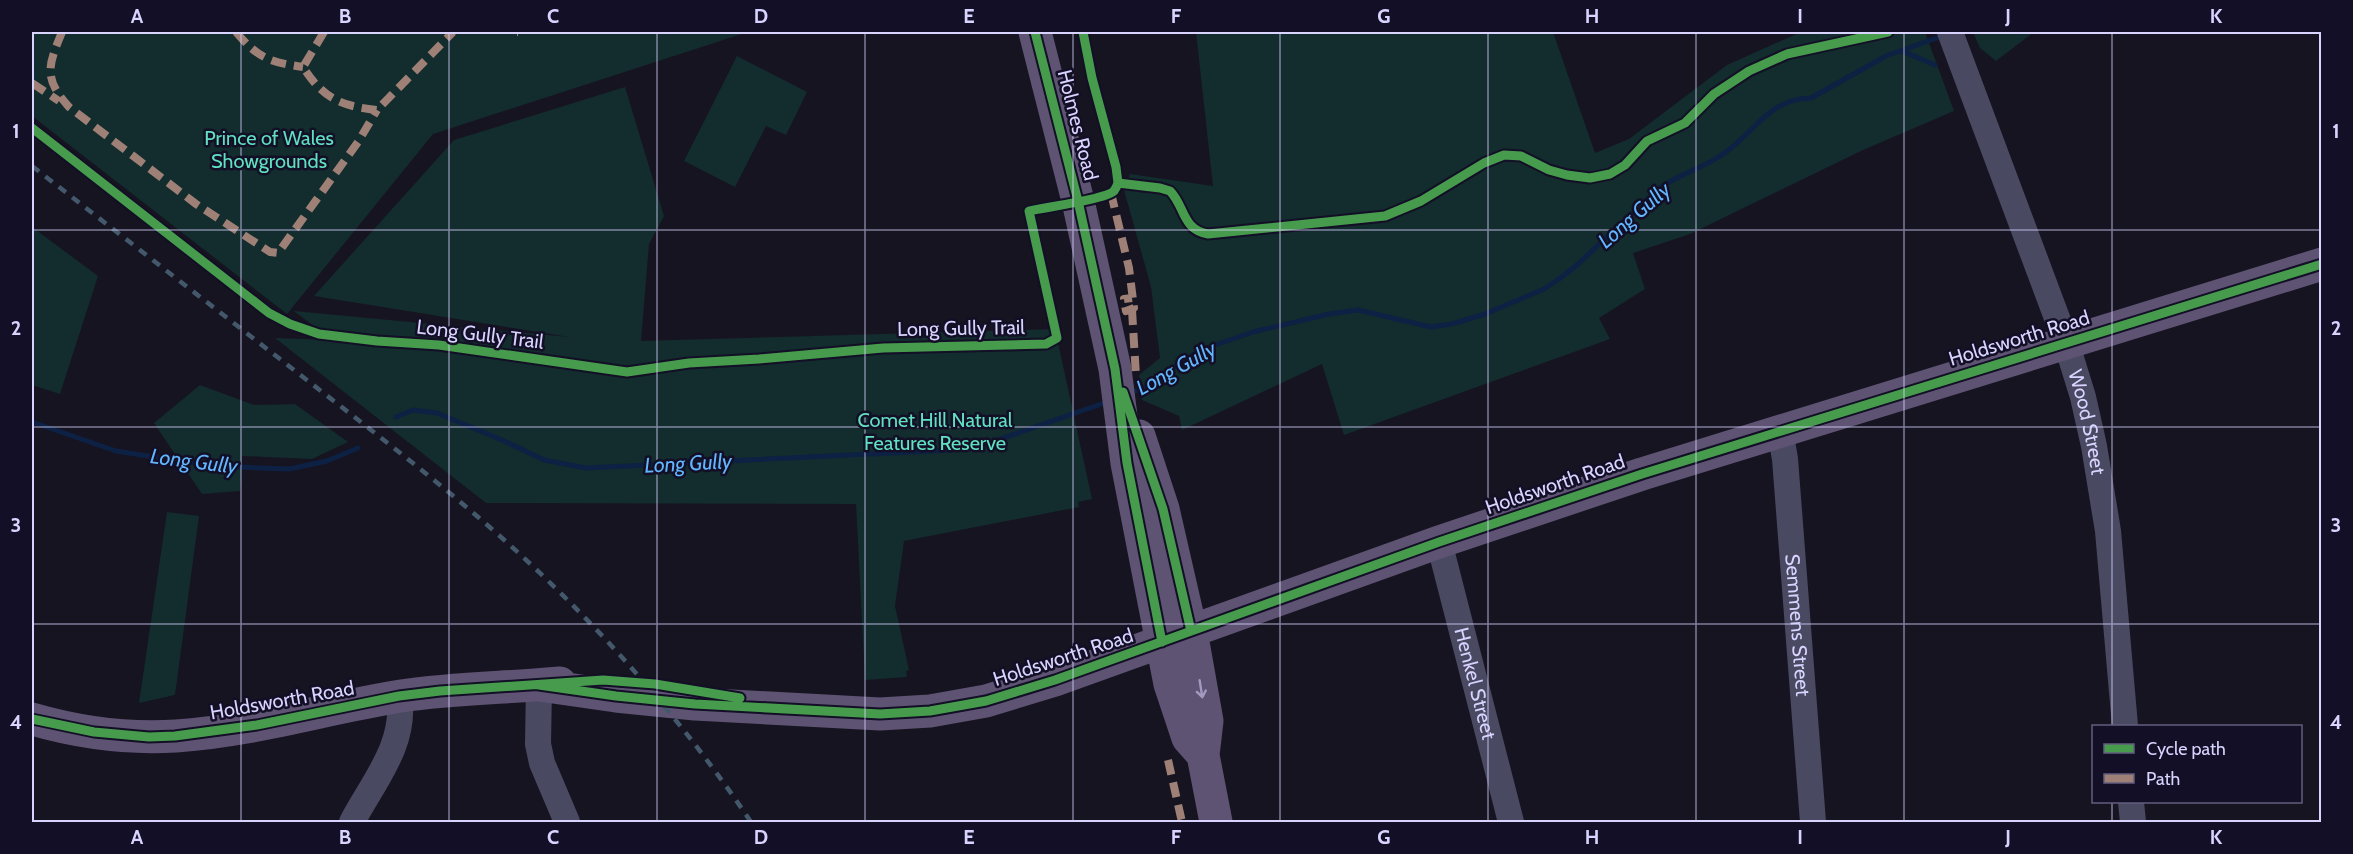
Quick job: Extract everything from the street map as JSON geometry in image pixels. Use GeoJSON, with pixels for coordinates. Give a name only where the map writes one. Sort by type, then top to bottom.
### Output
{"type":"FeatureCollection","features":[{"type":"Feature","properties":{"kind":"main road","name":"Holmes Road"},"geometry":{"type":"LineString","coordinates":[[1035,32],[1078,201],[1120,393],[1163,508],[1177,637],[1207,721],[1203,755],[1216,822]]}},
{"type":"Feature","properties":{"kind":"main road","name":"Holdsworth Road"},"geometry":{"type":"LineString","coordinates":[[32,719],[94,732],[149,737],[175,736],[257,725],[399,696],[466,688],[539,685],[677,703],[880,714],[956,707],[986,701],[1055,681],[1439,542],[1621,481],[2322,264]]}},
{"type":"Feature","properties":{"kind":"street","name":"Wood Street"},"geometry":{"type":"LineString","coordinates":[[1953,40],[2066,342],[2094,446],[2112,565],[2125,725]]}},
{"type":"Feature","properties":{"kind":"street","name":"Semmens Street"},"geometry":{"type":"LineString","coordinates":[[1780,430],[1785,459],[1813,822]]}},
{"type":"Feature","properties":{"kind":"street","name":"Henkel Street"},"geometry":{"type":"LineString","coordinates":[[1439,542],[1511,822]]}},
{"type":"Feature","properties":{"kind":"street"},"geometry":{"type":"LineString","coordinates":[[539,685],[538,744],[542,763],[567,822]]}},
{"type":"Feature","properties":{"kind":"street"},"geometry":{"type":"LineString","coordinates":[[352,822],[394,747],[402,718],[399,696]]}},
{"type":"Feature","properties":{"kind":"street"},"geometry":{"type":"LineString","coordinates":[[2131,803],[2133,822]]}},
{"type":"Feature","properties":{"kind":"green space","name":"Prince of Wales Showgrounds"},"geometry":{"type":"Polygon","coordinates":[[[32,32],[748,32],[433,134],[287,314],[32,116],[32,32]]]}},
{"type":"Feature","properties":{"kind":"green space"},"geometry":{"type":"Polygon","coordinates":[[[1196,32],[1553,32],[1595,153],[1629,139],[1727,65],[1801,32],[1925,32],[1954,111],[1863,150],[1690,234],[1633,253],[1645,289],[1599,318],[1610,339],[1344,435],[1322,364],[1182,430],[1179,416],[1142,400],[1139,375],[1160,358],[1151,287],[1124,190],[1130,174],[1213,186],[1196,32]]]}},
{"type":"Feature","properties":{"kind":"green space"},"geometry":{"type":"Polygon","coordinates":[[[1973,32],[2034,32],[1996,61],[1980,48],[1973,32]]]}},
{"type":"Feature","properties":{"kind":"green space"},"geometry":{"type":"Polygon","coordinates":[[[737,56],[807,92],[786,135],[766,126],[735,187],[684,161],[737,56]]]}},
{"type":"Feature","properties":{"kind":"green space","name":"Comet Hill Natural Features Reserve"},"geometry":{"type":"Polygon","coordinates":[[[625,87],[664,216],[649,244],[641,341],[1055,329],[1092,499],[1078,502],[1079,507],[904,541],[895,606],[909,670],[906,671],[907,677],[865,680],[856,504],[486,503],[275,338],[332,340],[294,311],[569,337],[314,296],[454,140],[625,87]]]}},
{"type":"Feature","properties":{"kind":"green space"},"geometry":{"type":"Polygon","coordinates":[[[32,227],[98,276],[60,394],[32,385],[32,227]]]}},
{"type":"Feature","properties":{"kind":"green space"},"geometry":{"type":"Polygon","coordinates":[[[200,385],[254,405],[295,404],[348,442],[312,459],[242,456],[240,491],[202,494],[154,423],[200,385]]]}},
{"type":"Feature","properties":{"kind":"green space"},"geometry":{"type":"Polygon","coordinates":[[[167,512],[199,516],[175,695],[139,703],[167,512]]]}},
{"type":"Feature","properties":{"kind":"waterway","name":"Long Gully"},"geometry":{"type":"LineString","coordinates":[[1130,393],[1144,388],[1198,351],[1253,332],[1329,314],[1358,310],[1431,327],[1452,324],[1485,314],[1544,289],[1577,265],[1658,189],[1732,148],[1771,111],[1796,100],[1811,98],[1886,56],[1945,35]]}},
{"type":"Feature","properties":{"kind":"waterway"},"geometry":{"type":"LineString","coordinates":[[1902,51],[1935,65]]}},
{"type":"Feature","properties":{"kind":"waterway","name":"Long Gully"},"geometry":{"type":"LineString","coordinates":[[396,417],[413,410],[437,413],[544,460],[586,468],[952,450],[989,443],[1107,402]]}},
{"type":"Feature","properties":{"kind":"waterway","name":"Long Gully"},"geometry":{"type":"LineString","coordinates":[[32,422],[116,451],[212,466],[289,469],[327,461],[358,448]]}},
{"type":"Feature","properties":{"kind":"railway"},"geometry":{"type":"LineString","coordinates":[[32,166],[404,456],[502,538],[571,603],[636,672],[696,746],[751,822]]}},
{"type":"Feature","properties":{"kind":"marked path"},"geometry":{"type":"LineString","coordinates":[[62,32],[51,63],[51,71],[55,88],[69,107],[196,204],[270,252],[278,253],[358,142],[377,110]]}},
{"type":"Feature","properties":{"kind":"marked path"},"geometry":{"type":"LineString","coordinates":[[236,32],[251,48],[265,57],[273,61],[303,67]]}},
{"type":"Feature","properties":{"kind":"marked path"},"geometry":{"type":"LineString","coordinates":[[324,32],[303,67],[310,78],[334,99],[353,106],[377,110],[453,32]]}},
{"type":"Feature","properties":{"kind":"marked path"},"geometry":{"type":"LineString","coordinates":[[32,83],[59,101]]}},
{"type":"Feature","properties":{"kind":"marked path"},"geometry":{"type":"LineString","coordinates":[[1111,193],[1129,268],[1134,308],[1126,311],[1124,299],[1132,298]]}},
{"type":"Feature","properties":{"kind":"marked path"},"geometry":{"type":"LineString","coordinates":[[1132,310],[1136,376]]}},
{"type":"Feature","properties":{"kind":"marked path"},"geometry":{"type":"LineString","coordinates":[[1168,760],[1182,822]]}},
{"type":"Feature","properties":{"kind":"cycle path"},"geometry":{"type":"LineString","coordinates":[[1035,32],[1078,201],[1115,369],[1127,463],[1162,642]]}},
{"type":"Feature","properties":{"kind":"cycle path"},"geometry":{"type":"LineString","coordinates":[[1083,32],[1118,183]]}},
{"type":"Feature","properties":{"kind":"cycle path"},"geometry":{"type":"LineString","coordinates":[[1118,183],[1170,191],[1193,228],[1208,234],[1385,216],[1421,201],[1484,163],[1504,155],[1521,156],[1549,170],[1590,178],[1610,174],[1625,165],[1647,141],[1685,123],[1714,94],[1749,71],[1787,54],[1888,32]]}},
{"type":"Feature","properties":{"kind":"cycle path","name":"Long Gully Trail"},"geometry":{"type":"LineString","coordinates":[[32,128],[269,313],[290,324],[319,334],[439,345],[627,372],[689,363],[883,348],[1046,344],[1057,338],[1029,211],[1099,197],[1114,191],[1118,183]]}},
{"type":"Feature","properties":{"kind":"cycle path"},"geometry":{"type":"LineString","coordinates":[[539,685],[695,704],[880,714],[930,711],[986,701],[1055,680],[1439,542],[1642,474],[2322,264]]}},
{"type":"Feature","properties":{"kind":"cycle path"},"geometry":{"type":"LineString","coordinates":[[1123,392],[1163,509],[1191,631]]}},
{"type":"Feature","properties":{"kind":"cycle path"},"geometry":{"type":"LineString","coordinates":[[32,719],[94,732],[149,737],[175,736],[257,725],[399,696],[603,680],[655,684],[740,698]]}}]}
